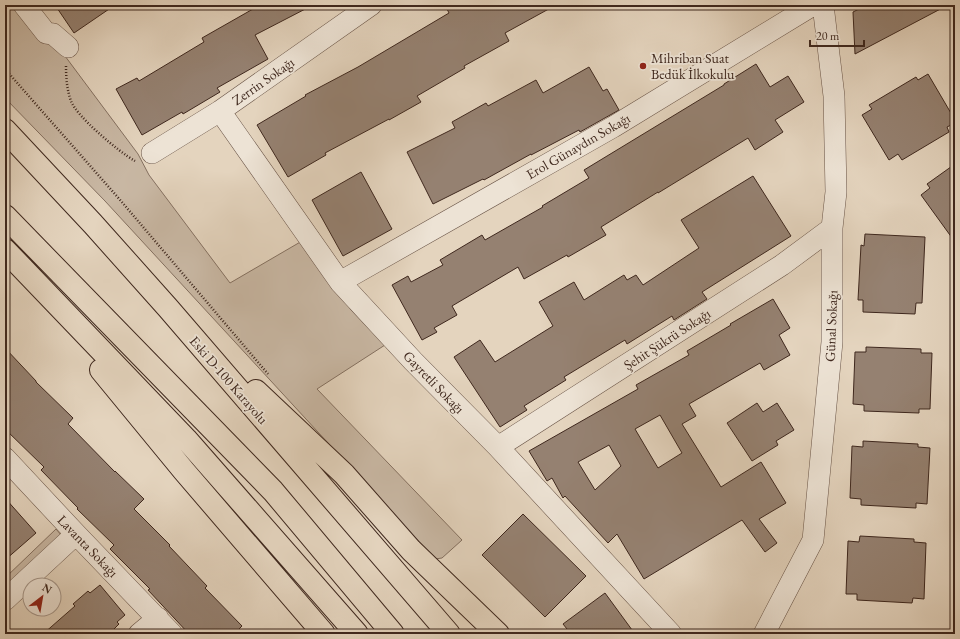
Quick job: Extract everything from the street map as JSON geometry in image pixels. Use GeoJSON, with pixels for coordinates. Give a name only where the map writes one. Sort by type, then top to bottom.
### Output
{"type":"FeatureCollection","features":[{"type":"Feature","properties":{"kind":"highway","name":"Eski D-100 Karayolu"},"geometry":{"type":"LineString","coordinates":[[5,130],[93,224],[168,308],[449,634]]}},
{"type":"Feature","properties":{"kind":"highway"},"geometry":{"type":"LineString","coordinates":[[5,216],[273,491],[393,634]]}},
{"type":"Feature","properties":{"kind":"highway"},"geometry":{"type":"LineString","coordinates":[[5,250],[186,439],[357,634]]}},
{"type":"Feature","properties":{"kind":"highway"},"geometry":{"type":"LineString","coordinates":[[5,253],[184,471],[324,634]]}},
{"type":"Feature","properties":{"kind":"highway"},"geometry":{"type":"LineString","coordinates":[[168,308],[344,474],[411,550],[498,634]]}},
{"type":"Feature","properties":{"kind":"street"},"geometry":{"type":"LineString","coordinates":[[24,5],[46,33],[53,34],[68,47]]}},
{"type":"Feature","properties":{"kind":"street","name":"Zerrin Sokağı"},"geometry":{"type":"LineString","coordinates":[[146,158],[220,112],[371,5]]}},
{"type":"Feature","properties":{"kind":"street","name":"Erol Günaydın Sokağı"},"geometry":{"type":"LineString","coordinates":[[340,282],[613,127],[813,5]]}},
{"type":"Feature","properties":{"kind":"street","name":"Günal Sokağı"},"geometry":{"type":"LineString","coordinates":[[764,634],[814,540],[832,342],[832,228],[836,192],[834,96],[823,5]]}},
{"type":"Feature","properties":{"kind":"street","name":"Gayretli Sokağı"},"geometry":{"type":"LineString","coordinates":[[220,112],[340,282],[413,362],[498,447],[671,634]]}},
{"type":"Feature","properties":{"kind":"street","name":"Şehit Şükrü Sokağı"},"geometry":{"type":"LineString","coordinates":[[498,447],[782,265],[832,228]]}},
{"type":"Feature","properties":{"kind":"street","name":"Lavanta Sokağı"},"geometry":{"type":"LineString","coordinates":[[5,458],[172,634]]}},
{"type":"Feature","properties":{"kind":"street"},"geometry":{"type":"LineString","coordinates":[[5,600],[76,534]]}},
{"type":"Feature","properties":{"kind":"street"},"geometry":{"type":"LineString","coordinates":[[139,634],[158,618]]}},
{"type":"Feature","properties":{"kind":"path"},"geometry":{"type":"LineString","coordinates":[[68,47],[66,67],[67,84],[71,102],[81,116],[102,136],[127,156],[146,158]]}},
{"type":"Feature","properties":{"kind":"path"},"geometry":{"type":"LineString","coordinates":[[5,69],[121,201],[270,377]]}},
{"type":"Feature","properties":{"kind":"shaded area"},"geometry":{"type":"Polygon","coordinates":[[[5,5],[27,5],[138,154],[149,175],[230,283],[302,241],[352,311],[385,345],[317,389],[462,540],[442,558],[435,559],[105,201],[5,98],[5,5]]]}},
{"type":"Feature","properties":{"kind":"shaded area"},"geometry":{"type":"Polygon","coordinates":[[[56,529],[71,547],[39,577],[22,577],[22,593],[5,609],[5,578],[56,529]]]}},
{"type":"Feature","properties":{"kind":"building"},"geometry":{"type":"Polygon","coordinates":[[[55,5],[115,5],[74,33],[55,5]]]}},
{"type":"Feature","properties":{"kind":"building"},"geometry":{"type":"Polygon","coordinates":[[[260,5],[313,5],[255,35],[268,59],[217,88],[220,92],[183,114],[182,112],[142,135],[116,89],[137,78],[139,81],[204,42],[202,38],[260,5]]]}},
{"type":"Feature","properties":{"kind":"building"},"geometry":{"type":"Polygon","coordinates":[[[445,5],[556,5],[505,33],[509,41],[464,66],[465,68],[417,96],[421,102],[325,153],[326,155],[288,177],[257,125],[306,96],[305,95],[358,67],[449,13],[445,5]]]}},
{"type":"Feature","properties":{"kind":"building"},"geometry":{"type":"Polygon","coordinates":[[[867,5],[948,5],[855,54],[853,12],[867,5]]]}},
{"type":"Feature","properties":{"kind":"building"},"geometry":{"type":"Polygon","coordinates":[[[756,64],[770,87],[788,76],[804,102],[775,120],[783,132],[755,150],[748,138],[601,227],[606,235],[568,257],[567,255],[524,279],[518,267],[452,306],[457,315],[434,328],[437,332],[422,340],[392,285],[408,276],[411,282],[443,265],[440,260],[482,235],[485,240],[543,207],[542,206],[589,178],[584,170],[756,64]]]}},
{"type":"Feature","properties":{"kind":"building"},"geometry":{"type":"Polygon","coordinates":[[[589,67],[603,91],[607,89],[619,110],[580,132],[579,130],[484,180],[483,179],[433,204],[407,152],[455,128],[452,122],[486,103],[488,106],[536,80],[543,93],[589,67]]]}},
{"type":"Feature","properties":{"kind":"building"},"geometry":{"type":"Polygon","coordinates":[[[928,74],[955,120],[955,123],[947,127],[949,132],[902,160],[898,154],[889,160],[862,115],[872,109],[869,105],[916,77],[918,80],[928,74]]]}},
{"type":"Feature","properties":{"kind":"building"},"geometry":{"type":"Polygon","coordinates":[[[955,164],[955,242],[921,195],[930,188],[927,184],[955,164]]]}},
{"type":"Feature","properties":{"kind":"building"},"geometry":{"type":"Polygon","coordinates":[[[361,172],[392,229],[343,256],[312,200],[361,172]]]}},
{"type":"Feature","properties":{"kind":"building"},"geometry":{"type":"Polygon","coordinates":[[[753,176],[791,236],[702,292],[707,299],[674,320],[672,316],[627,344],[625,340],[564,377],[566,380],[524,406],[527,410],[500,427],[454,357],[480,340],[495,362],[553,326],[539,302],[574,282],[584,300],[624,275],[627,280],[636,275],[643,285],[699,248],[681,220],[753,176]]]}},
{"type":"Feature","properties":{"kind":"building"},"geometry":{"type":"Polygon","coordinates":[[[865,234],[925,237],[922,303],[916,303],[915,314],[863,312],[863,300],[858,300],[861,245],[864,246],[865,234]]]}},
{"type":"Feature","properties":{"kind":"building"},"geometry":{"type":"Polygon","coordinates":[[[773,299],[790,328],[779,335],[790,355],[764,370],[760,363],[689,404],[696,416],[682,424],[721,487],[761,462],[786,503],[759,519],[777,543],[765,552],[742,520],[644,579],[617,534],[608,543],[565,496],[563,498],[552,478],[547,481],[529,451],[638,389],[636,385],[689,355],[687,351],[731,325],[730,324],[773,299]],[[660,415],[635,429],[658,468],[682,453],[660,415]],[[609,445],[578,462],[595,490],[621,466],[609,445]]]}},
{"type":"Feature","properties":{"kind":"building"},"geometry":{"type":"Polygon","coordinates":[[[866,347],[921,349],[921,353],[932,353],[930,409],[919,409],[919,413],[864,411],[864,405],[853,404],[855,352],[866,352],[866,347]]]}},
{"type":"Feature","properties":{"kind":"building"},"geometry":{"type":"Polygon","coordinates":[[[5,348],[36,382],[73,418],[68,424],[144,499],[134,509],[170,545],[169,546],[207,586],[205,588],[242,626],[234,634],[189,634],[148,590],[150,589],[110,549],[114,545],[77,509],[78,508],[41,470],[44,467],[5,429],[5,348]]]}},
{"type":"Feature","properties":{"kind":"building"},"geometry":{"type":"Polygon","coordinates":[[[757,403],[763,412],[777,403],[794,430],[776,441],[778,445],[752,461],[727,423],[757,403]]]}},
{"type":"Feature","properties":{"kind":"building"},"geometry":{"type":"Polygon","coordinates":[[[863,441],[918,444],[918,447],[930,448],[927,504],[916,503],[916,508],[861,505],[861,499],[850,498],[852,446],[863,447],[863,441]]]}},
{"type":"Feature","properties":{"kind":"building"},"geometry":{"type":"Polygon","coordinates":[[[5,498],[36,533],[5,560],[5,498]]]}},
{"type":"Feature","properties":{"kind":"building"},"geometry":{"type":"Polygon","coordinates":[[[523,514],[586,576],[545,617],[482,555],[523,514]]]}},
{"type":"Feature","properties":{"kind":"building"},"geometry":{"type":"Polygon","coordinates":[[[860,536],[914,539],[914,542],[926,543],[924,599],[913,598],[912,603],[857,600],[857,594],[846,594],[848,541],[859,542],[860,536]]]}},
{"type":"Feature","properties":{"kind":"building"},"geometry":{"type":"Polygon","coordinates":[[[100,585],[125,615],[117,622],[119,624],[109,634],[43,634],[75,606],[73,604],[88,591],[90,593],[100,585]]]}},
{"type":"Feature","properties":{"kind":"building"},"geometry":{"type":"Polygon","coordinates":[[[605,593],[635,634],[571,634],[563,624],[605,593]]]}},
{"type":"Feature","properties":{"kind":"place","name":"Mihriban Suat Bedük İlkokulu"},"geometry":{"type":"Point","coordinates":[643,66]}}]}
